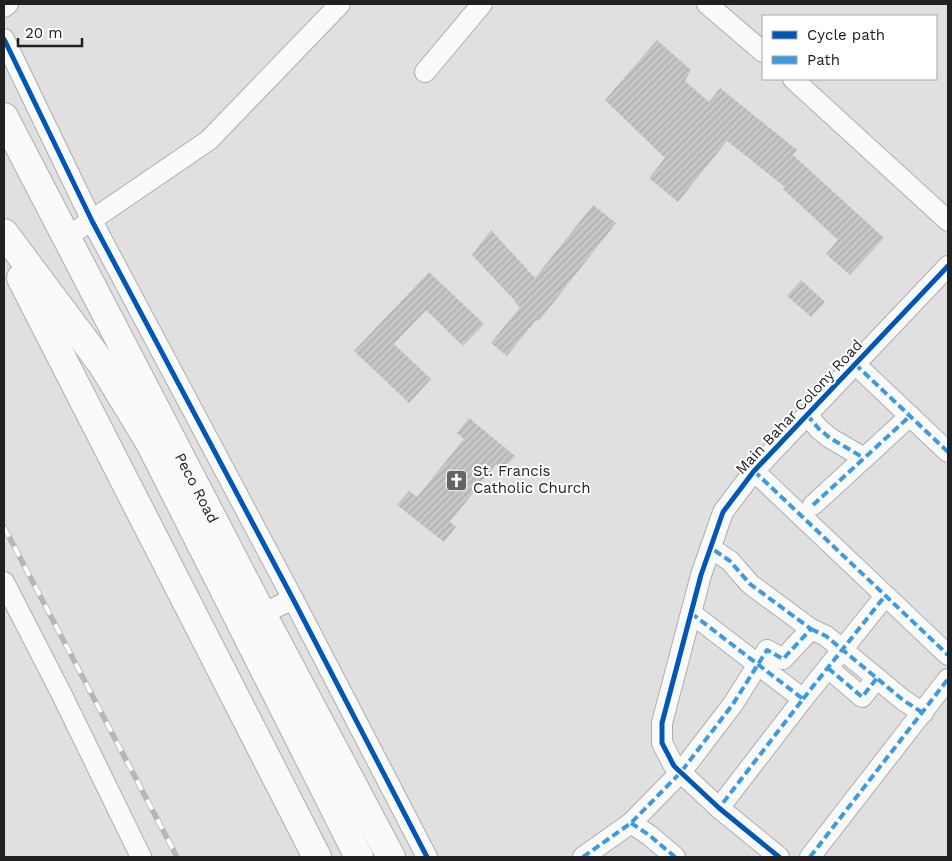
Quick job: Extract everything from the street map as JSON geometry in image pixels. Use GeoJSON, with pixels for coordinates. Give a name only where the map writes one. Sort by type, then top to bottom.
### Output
{"type":"FeatureCollection","features":[{"type":"Feature","properties":{"kind":"main road","name":"Peco Road"},"geometry":{"type":"LineString","coordinates":[[4,117],[262,614],[391,857]]}},
{"type":"Feature","properties":{"kind":"main road"},"geometry":{"type":"LineString","coordinates":[[4,233],[102,364],[150,443],[360,857]]}},
{"type":"Feature","properties":{"kind":"main road"},"geometry":{"type":"LineString","coordinates":[[4,245],[317,857]]}},
{"type":"Feature","properties":{"kind":"street"},"geometry":{"type":"LineString","coordinates":[[4,7],[8,4]]}},
{"type":"Feature","properties":{"kind":"street"},"geometry":{"type":"LineString","coordinates":[[67,238],[209,140],[340,4]]}},
{"type":"Feature","properties":{"kind":"street"},"geometry":{"type":"LineString","coordinates":[[425,72],[482,4]]}},
{"type":"Feature","properties":{"kind":"street"},"geometry":{"type":"LineString","coordinates":[[707,4],[762,51]]}},
{"type":"Feature","properties":{"kind":"street"},"geometry":{"type":"LineString","coordinates":[[4,39],[92,220],[427,857]]}},
{"type":"Feature","properties":{"kind":"street"},"geometry":{"type":"LineString","coordinates":[[794,80],[948,221]]}},
{"type":"Feature","properties":{"kind":"street","name":"Main Bahar Colony Road"},"geometry":{"type":"LineString","coordinates":[[779,857],[719,808],[674,766],[662,743],[662,723],[701,576],[723,512],[754,470],[948,267]]}},
{"type":"Feature","properties":{"kind":"street"},"geometry":{"type":"LineString","coordinates":[[855,364],[948,452]]}},
{"type":"Feature","properties":{"kind":"street"},"geometry":{"type":"LineString","coordinates":[[807,415],[819,430],[864,458]]}},
{"type":"Feature","properties":{"kind":"street"},"geometry":{"type":"LineString","coordinates":[[812,506],[910,416]]}},
{"type":"Feature","properties":{"kind":"street"},"geometry":{"type":"LineString","coordinates":[[754,470],[948,655]]}},
{"type":"Feature","properties":{"kind":"street"},"geometry":{"type":"LineString","coordinates":[[711,548],[730,561],[750,584],[811,629],[826,636],[903,700],[922,713]]}},
{"type":"Feature","properties":{"kind":"street"},"geometry":{"type":"LineString","coordinates":[[4,582],[61,693],[141,857]]}},
{"type":"Feature","properties":{"kind":"street"},"geometry":{"type":"LineString","coordinates":[[719,808],[802,699],[885,596]]}},
{"type":"Feature","properties":{"kind":"street"},"geometry":{"type":"LineString","coordinates":[[262,614],[293,599]]}},
{"type":"Feature","properties":{"kind":"street"},"geometry":{"type":"LineString","coordinates":[[691,613],[802,699]]}},
{"type":"Feature","properties":{"kind":"street"},"geometry":{"type":"LineString","coordinates":[[583,857],[632,823],[681,772],[733,704],[767,650],[783,659],[811,629]]}},
{"type":"Feature","properties":{"kind":"street"},"geometry":{"type":"LineString","coordinates":[[828,668],[862,698],[877,678]]}},
{"type":"Feature","properties":{"kind":"street"},"geometry":{"type":"LineString","coordinates":[[810,857],[948,679]]}},
{"type":"Feature","properties":{"kind":"street"},"geometry":{"type":"LineString","coordinates":[[632,823],[675,857]]}},
{"type":"Feature","properties":{"kind":"building"},"geometry":{"type":"Polygon","coordinates":[[[657,40],[691,70],[685,81],[709,102],[720,88],[797,150],[793,155],[884,238],[850,275],[826,254],[838,240],[783,189],[785,187],[727,141],[678,202],[649,178],[665,158],[605,100],[657,40]]]}},
{"type":"Feature","properties":{"kind":"building"},"geometry":{"type":"Polygon","coordinates":[[[593,205],[616,223],[539,321],[536,320],[507,356],[491,343],[520,307],[472,255],[491,230],[535,278],[593,205]]]}},
{"type":"Feature","properties":{"kind":"building"},"geometry":{"type":"Polygon","coordinates":[[[429,272],[484,324],[463,346],[426,310],[394,344],[431,379],[409,403],[354,351],[429,272]]]}},
{"type":"Feature","properties":{"kind":"building"},"geometry":{"type":"Polygon","coordinates":[[[801,280],[825,302],[811,317],[787,296],[801,280]]]}},
{"type":"Feature","properties":{"kind":"building","name":"St. Francis Catholic Church"},"geometry":{"type":"Polygon","coordinates":[[[469,418],[515,456],[503,470],[496,464],[450,522],[456,527],[444,542],[397,505],[409,491],[417,497],[464,439],[457,433],[469,418]]]}},
{"type":"Feature","properties":{"kind":"railway"},"geometry":{"type":"LineString","coordinates":[[4,527],[177,857]]}},
{"type":"Feature","properties":{"kind":"marked path"},"geometry":{"type":"LineString","coordinates":[[855,364],[948,452]]}},
{"type":"Feature","properties":{"kind":"marked path"},"geometry":{"type":"LineString","coordinates":[[807,415],[830,438],[864,458]]}},
{"type":"Feature","properties":{"kind":"marked path"},"geometry":{"type":"LineString","coordinates":[[813,505],[910,416]]}},
{"type":"Feature","properties":{"kind":"marked path"},"geometry":{"type":"LineString","coordinates":[[754,471],[948,655]]}},
{"type":"Feature","properties":{"kind":"marked path"},"geometry":{"type":"LineString","coordinates":[[583,857],[631,823],[681,772],[733,704],[767,650],[783,659],[811,629],[750,584],[730,561],[711,548]]}},
{"type":"Feature","properties":{"kind":"marked path"},"geometry":{"type":"LineString","coordinates":[[803,699],[885,596]]}},
{"type":"Feature","properties":{"kind":"marked path"},"geometry":{"type":"LineString","coordinates":[[691,613],[803,699],[719,808]]}},
{"type":"Feature","properties":{"kind":"marked path"},"geometry":{"type":"LineString","coordinates":[[811,629],[826,636],[903,700],[923,713]]}},
{"type":"Feature","properties":{"kind":"marked path"},"geometry":{"type":"LineString","coordinates":[[828,668],[862,697],[877,678]]}},
{"type":"Feature","properties":{"kind":"marked path"},"geometry":{"type":"LineString","coordinates":[[810,857],[948,679]]}},
{"type":"Feature","properties":{"kind":"marked path"},"geometry":{"type":"LineString","coordinates":[[631,823],[649,835],[675,857]]}},
{"type":"Feature","properties":{"kind":"cycle path"},"geometry":{"type":"LineString","coordinates":[[4,39],[92,221],[293,599],[427,857]]}},
{"type":"Feature","properties":{"kind":"cycle path"},"geometry":{"type":"LineString","coordinates":[[779,857],[719,808],[674,766],[662,743],[662,723],[701,575],[723,512],[754,471],[948,266]]}},
{"type":"Feature","properties":{"kind":"place","name":"St. Francis Catholic Church"},"geometry":{"type":"Point","coordinates":[457,480]}}]}
